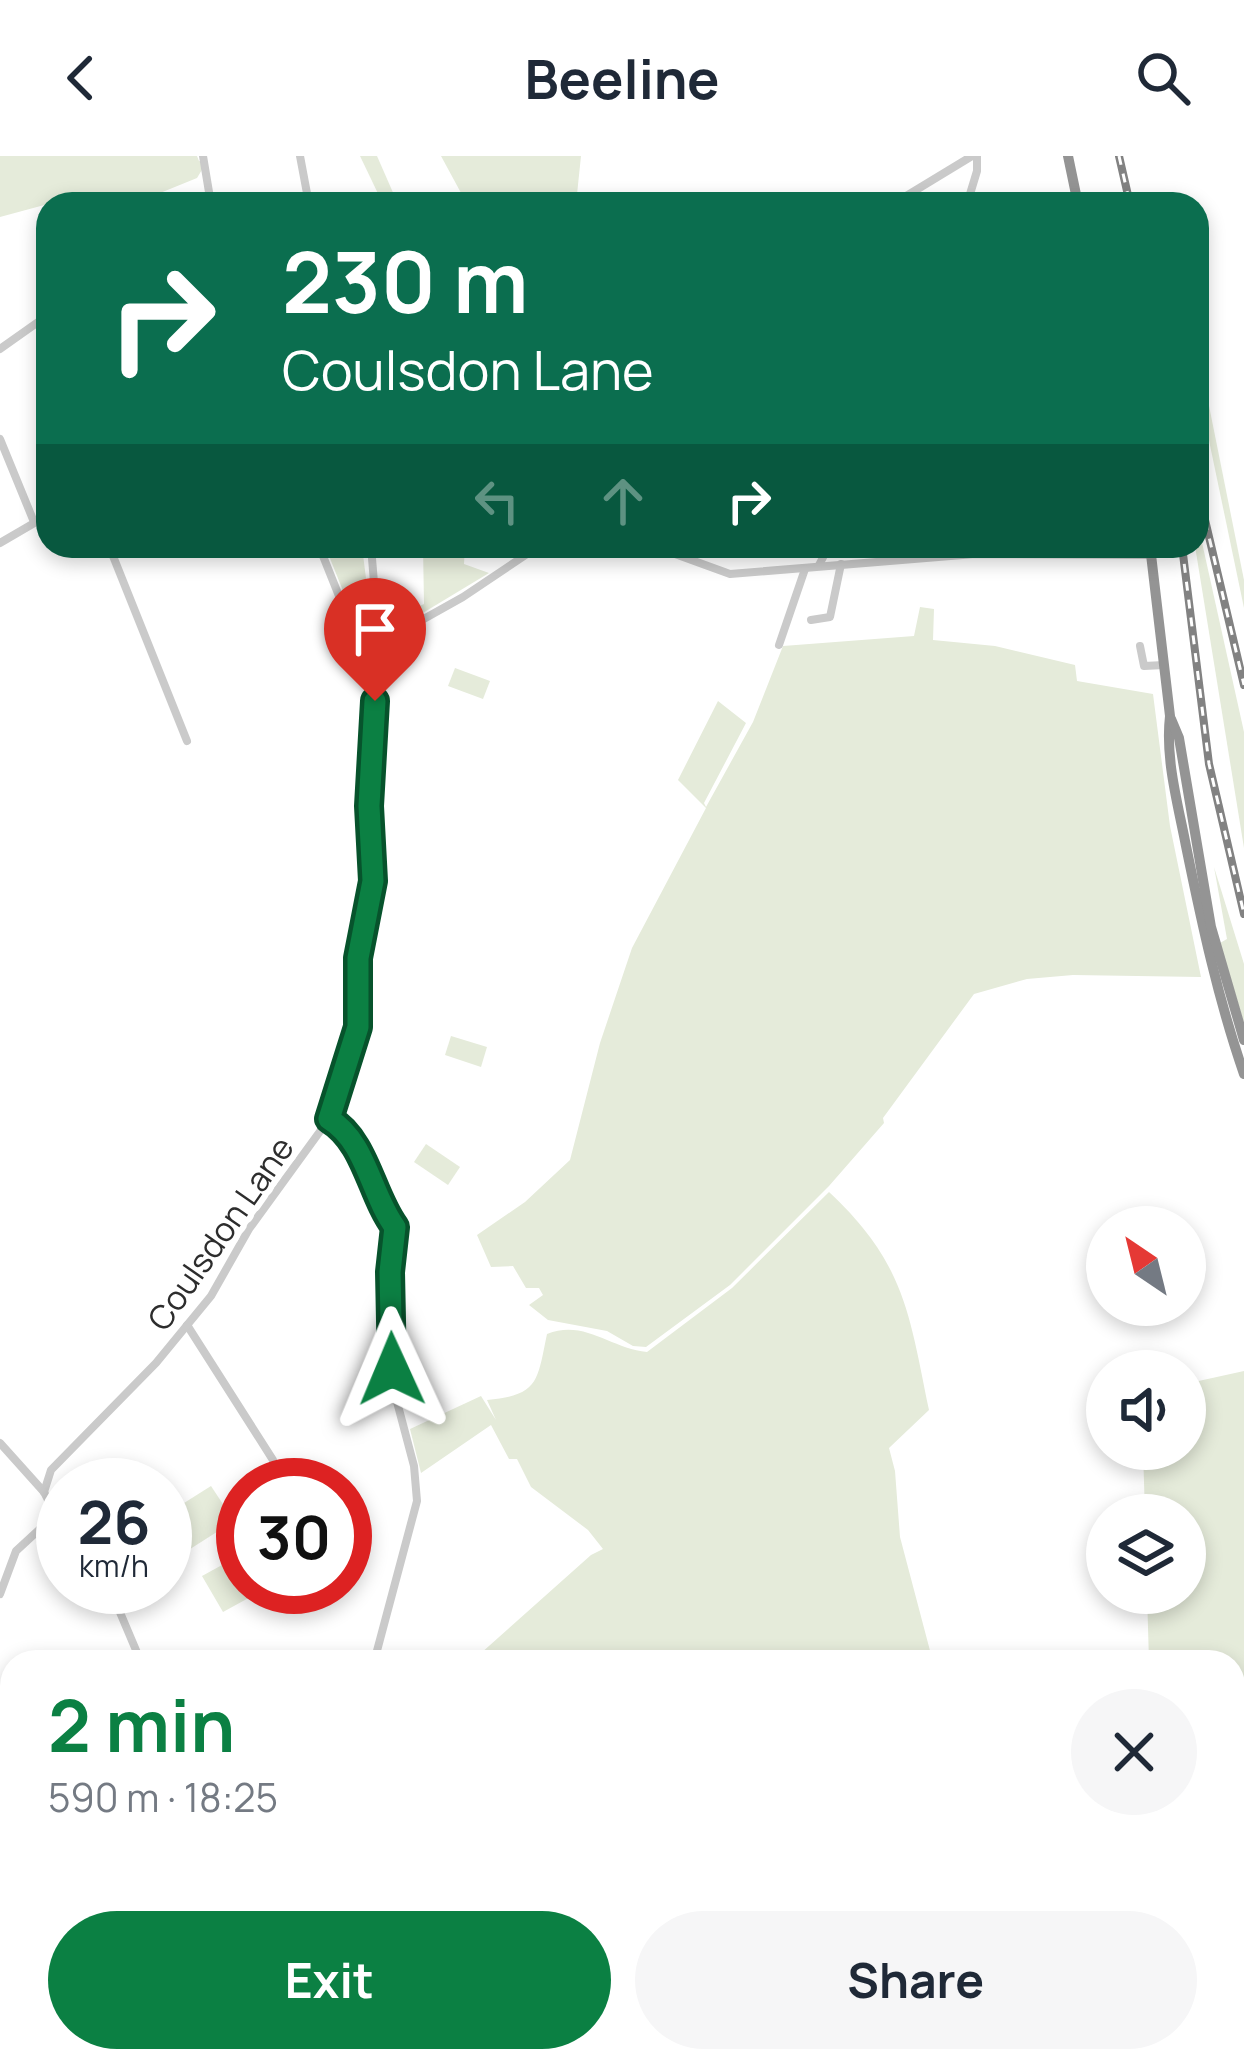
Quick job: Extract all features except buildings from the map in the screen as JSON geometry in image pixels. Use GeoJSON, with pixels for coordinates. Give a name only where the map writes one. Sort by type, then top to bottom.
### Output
{"type":"FeatureCollection","features":[{"type":"Feature","properties":{"kind":"highway"},"geometry":{"type":"LineString","coordinates":[[1068,156],[1076,192]]}},
{"type":"Feature","properties":{"kind":"highway"},"geometry":{"type":"LineString","coordinates":[[1151,558],[1170,716],[1168,739],[1202,930],[1244,1074]]}},
{"type":"Feature","properties":{"kind":"highway"},"geometry":{"type":"LineString","coordinates":[[1170,716],[1179,738],[1211,927],[1244,1040]]}},
{"type":"Feature","properties":{"kind":"street"},"geometry":{"type":"LineString","coordinates":[[203,156],[209,192]]}},
{"type":"Feature","properties":{"kind":"street"},"geometry":{"type":"LineString","coordinates":[[300,156],[307,192]]}},
{"type":"Feature","properties":{"kind":"street"},"geometry":{"type":"LineString","coordinates":[[913,192],[975,156]]}},
{"type":"Feature","properties":{"kind":"street"},"geometry":{"type":"LineString","coordinates":[[969,192],[975,156]]}},
{"type":"Feature","properties":{"kind":"street"},"geometry":{"type":"LineString","coordinates":[[0,349],[36,324]]}},
{"type":"Feature","properties":{"kind":"street"},"geometry":{"type":"LineString","coordinates":[[0,439],[34,522],[0,543]]}},
{"type":"Feature","properties":{"kind":"street"},"geometry":{"type":"LineString","coordinates":[[114,558],[187,741]]}},
{"type":"Feature","properties":{"kind":"street","name":"Coulsdon Lane"},"geometry":{"type":"LineString","coordinates":[[62,1458],[156,1363],[216,1288],[249,1229],[329,1119],[358,1027],[358,958],[373,881],[369,806],[376,711],[371,676],[324,558]]}},
{"type":"Feature","properties":{"kind":"street","name":"Coulsdon Lane"},"geometry":{"type":"LineString","coordinates":[[371,676],[379,644],[372,558]]}},
{"type":"Feature","properties":{"kind":"street"},"geometry":{"type":"LineString","coordinates":[[379,644],[520,558]]}},
{"type":"Feature","properties":{"kind":"street"},"geometry":{"type":"LineString","coordinates":[[680,558],[730,574],[921,558]]}},
{"type":"Feature","properties":{"kind":"street"},"geometry":{"type":"LineString","coordinates":[[819,566],[823,558]]}},
{"type":"Feature","properties":{"kind":"street"},"geometry":{"type":"LineString","coordinates":[[811,620],[830,617],[841,564]]}},
{"type":"Feature","properties":{"kind":"street"},"geometry":{"type":"LineString","coordinates":[[779,645],[806,569]]}},
{"type":"Feature","properties":{"kind":"street"},"geometry":{"type":"LineString","coordinates":[[1140,646],[1144,666],[1165,665]]}},
{"type":"Feature","properties":{"kind":"street"},"geometry":{"type":"LineString","coordinates":[[329,1119],[352,1144],[374,1183],[381,1209],[395,1227],[390,1272],[392,1383],[414,1466],[417,1502],[377,1650]]}},
{"type":"Feature","properties":{"kind":"street"},"geometry":{"type":"LineString","coordinates":[[187,1325],[272,1458]]}},
{"type":"Feature","properties":{"kind":"street"},"geometry":{"type":"LineString","coordinates":[[0,1444],[36,1483]]}},
{"type":"Feature","properties":{"kind":"street"},"geometry":{"type":"LineString","coordinates":[[0,1594],[16,1551],[36,1533]]}},
{"type":"Feature","properties":{"kind":"street"},"geometry":{"type":"LineString","coordinates":[[121,1614],[136,1650]]}},
{"type":"Feature","properties":{"kind":"green space"},"geometry":{"type":"Polygon","coordinates":[[[0,156],[197,156],[206,163],[197,178],[163,192],[36,192],[36,207],[0,217],[0,156]]]}},
{"type":"Feature","properties":{"kind":"green space"},"geometry":{"type":"Polygon","coordinates":[[[360,156],[377,156],[393,192],[377,192],[360,156]]]}},
{"type":"Feature","properties":{"kind":"green space"},"geometry":{"type":"Polygon","coordinates":[[[441,156],[581,156],[577,192],[460,192],[441,156]]]}},
{"type":"Feature","properties":{"kind":"green space"},"geometry":{"type":"Polygon","coordinates":[[[1209,406],[1244,580],[1244,608],[1209,440],[1209,406]]]}},
{"type":"Feature","properties":{"kind":"green space"},"geometry":{"type":"Polygon","coordinates":[[[330,558],[363,558],[372,628],[360,633],[330,558]]]}},
{"type":"Feature","properties":{"kind":"green space"},"geometry":{"type":"Polygon","coordinates":[[[423,558],[464,558],[464,564],[489,573],[383,637],[382,590],[399,584],[413,609],[424,604],[423,558]]]}},
{"type":"Feature","properties":{"kind":"green space"},"geometry":{"type":"Polygon","coordinates":[[[1197,558],[1205,558],[1244,732],[1244,848],[1197,558]]]}},
{"type":"Feature","properties":{"kind":"green space"},"geometry":{"type":"Polygon","coordinates":[[[920,607],[934,609],[933,640],[995,646],[1075,665],[1077,681],[1153,694],[1170,826],[1201,977],[1073,975],[1027,979],[974,994],[883,1118],[884,1123],[730,1285],[646,1347],[633,1346],[607,1331],[548,1320],[529,1305],[543,1295],[539,1288],[526,1288],[513,1266],[491,1267],[477,1235],[525,1202],[570,1160],[600,1043],[632,948],[706,808],[678,780],[718,701],[746,723],[706,807],[753,722],[783,646],[914,636],[920,607]]]}},
{"type":"Feature","properties":{"kind":"green space"},"geometry":{"type":"Polygon","coordinates":[[[455,668],[490,681],[483,699],[448,686],[455,668]]]}},
{"type":"Feature","properties":{"kind":"green space"},"geometry":{"type":"Polygon","coordinates":[[[1214,867],[1244,964],[1244,1023],[1220,943],[1227,939],[1214,867]]]}},
{"type":"Feature","properties":{"kind":"green space"},"geometry":{"type":"Polygon","coordinates":[[[451,1036],[487,1047],[481,1067],[445,1055],[451,1036]]]}},
{"type":"Feature","properties":{"kind":"green space"},"geometry":{"type":"Polygon","coordinates":[[[426,1144],[460,1167],[448,1185],[414,1162],[426,1144]]]}},
{"type":"Feature","properties":{"kind":"green space"},"geometry":{"type":"Polygon","coordinates":[[[829,1192],[874,1242],[889,1267],[909,1317],[929,1410],[889,1448],[900,1537],[930,1650],[484,1650],[603,1549],[588,1530],[531,1487],[491,1425],[421,1473],[410,1429],[481,1396],[496,1420],[487,1400],[517,1394],[533,1383],[547,1334],[586,1332],[647,1352],[732,1288],[829,1192]]]}},
{"type":"Feature","properties":{"kind":"green space"},"geometry":{"type":"Polygon","coordinates":[[[1244,1371],[1244,1650],[1149,1650],[1148,1614],[1206,1614],[1206,1494],[1144,1494],[1144,1470],[1206,1470],[1206,1379],[1244,1371]]]}},
{"type":"Feature","properties":{"kind":"green space"},"geometry":{"type":"Polygon","coordinates":[[[211,1486],[216,1494],[216,1532],[192,1548],[192,1498],[211,1486]]]}},
{"type":"Feature","properties":{"kind":"green space"},"geometry":{"type":"Polygon","coordinates":[[[216,1568],[216,1600],[202,1576],[216,1568]]]}},
{"type":"Feature","properties":{"kind":"railway"},"geometry":{"type":"LineString","coordinates":[[1119,156],[1127,192]]}},
{"type":"Feature","properties":{"kind":"railway"},"geometry":{"type":"LineString","coordinates":[[1209,537],[1244,685]]}},
{"type":"Feature","properties":{"kind":"railway"},"geometry":{"type":"LineString","coordinates":[[1183,558],[1209,764],[1244,914]]}},
{"type":"Feature","properties":{"kind":"route"},"geometry":{"type":"LineString","coordinates":[[375,701],[369,806],[373,881],[358,958],[358,1027],[329,1119],[352,1144],[374,1183],[381,1209],[395,1227],[390,1272],[392,1369]]}}]}
